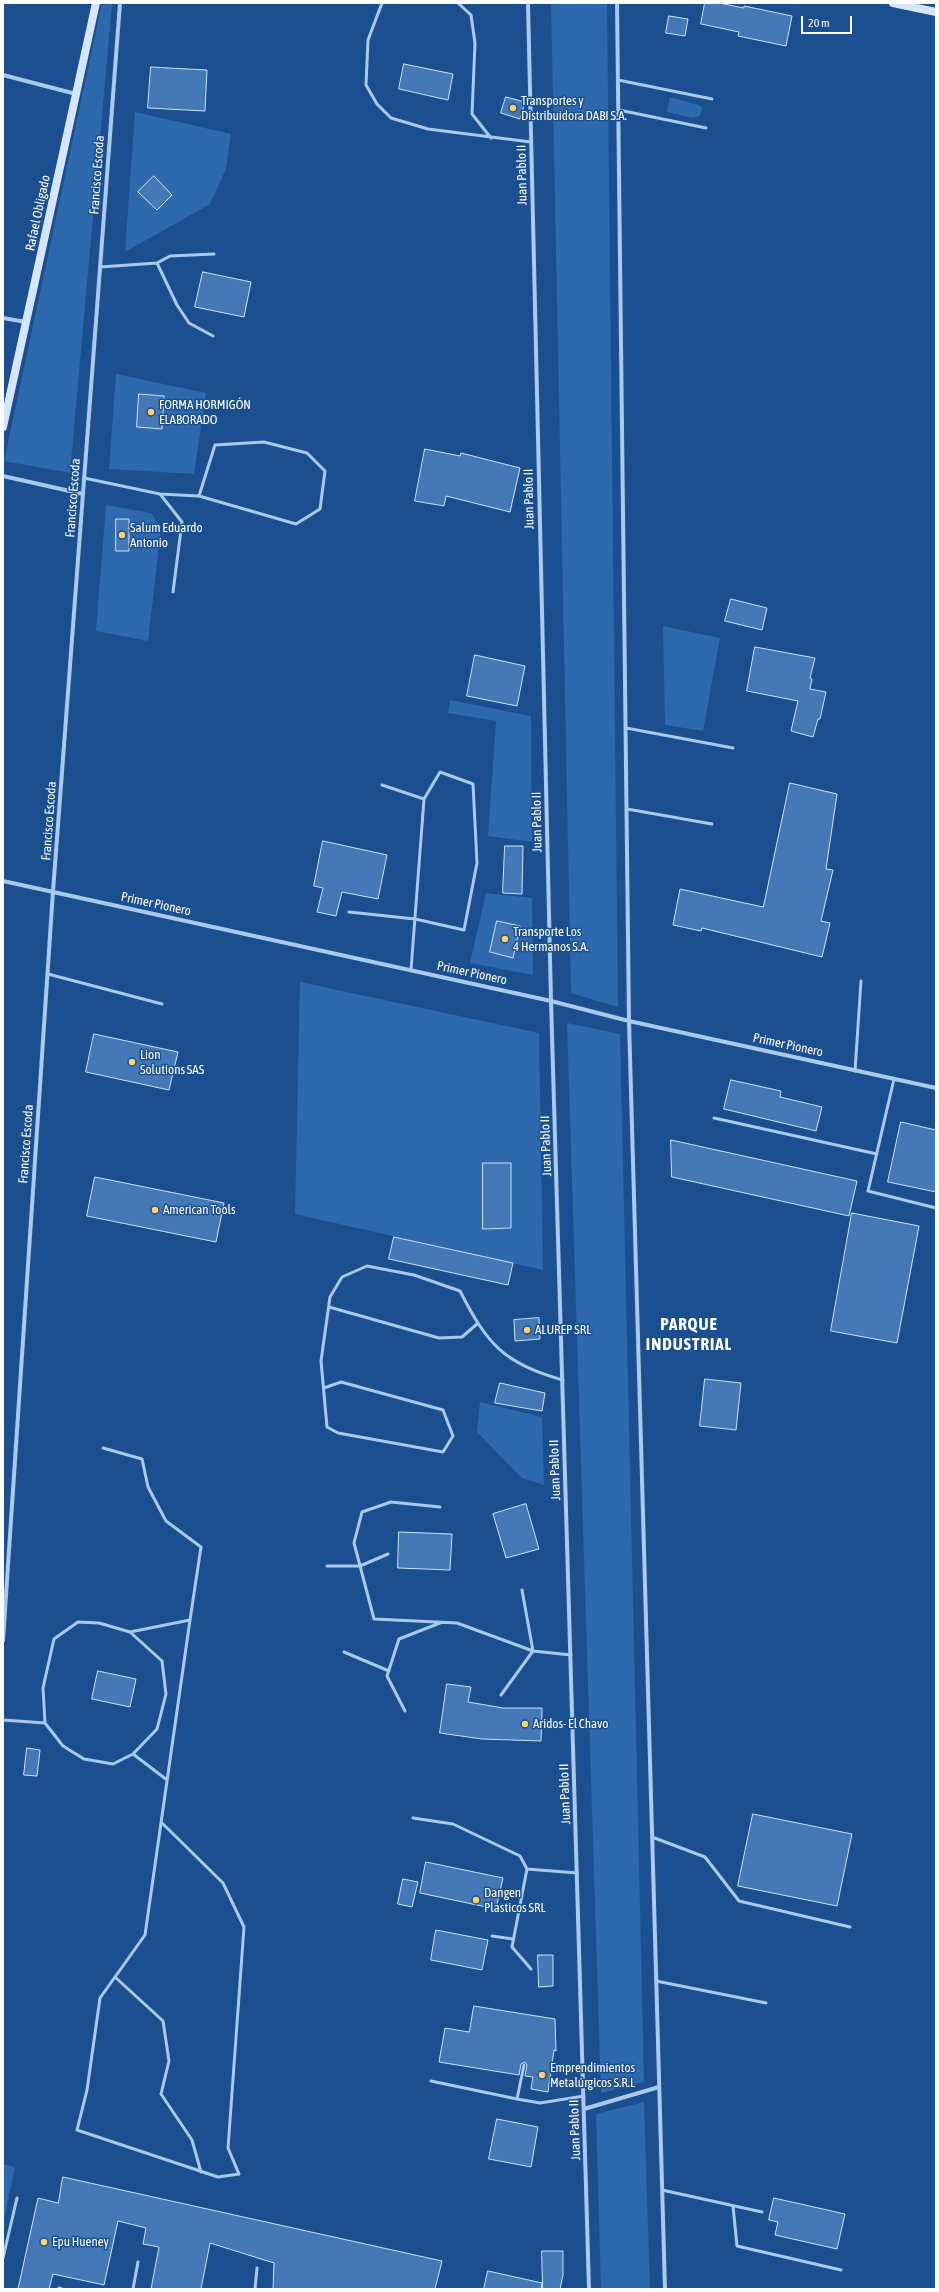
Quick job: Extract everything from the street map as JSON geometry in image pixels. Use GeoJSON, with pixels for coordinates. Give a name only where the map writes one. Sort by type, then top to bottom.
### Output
{"type":"FeatureCollection","features":[{"type":"Feature","properties":{"kind":"street","name":"Rafael Obligado"},"geometry":{"type":"LineString","coordinates":[[3,427],[96,3]]}},
{"type":"Feature","properties":{"kind":"street","name":"Francisco Escoda"},"geometry":{"type":"LineString","coordinates":[[3,1640],[48,974],[120,3]]}},
{"type":"Feature","properties":{"kind":"street","name":"Juan Pablo II"},"geometry":{"type":"LineString","coordinates":[[528,3],[551,1001],[589,2289]]}},
{"type":"Feature","properties":{"kind":"street"},"geometry":{"type":"LineString","coordinates":[[617,3],[629,1021],[665,2289]]}},
{"type":"Feature","properties":{"kind":"street"},"geometry":{"type":"LineString","coordinates":[[893,3],[936,12]]}},
{"type":"Feature","properties":{"kind":"street"},"geometry":{"type":"LineString","coordinates":[[3,75],[76,94]]}},
{"type":"Feature","properties":{"kind":"street"},"geometry":{"type":"LineString","coordinates":[[3,318],[26,322]]}},
{"type":"Feature","properties":{"kind":"street"},"geometry":{"type":"LineString","coordinates":[[3,476],[83,494]]}},
{"type":"Feature","properties":{"kind":"street","name":"Primer Pionero"},"geometry":{"type":"LineString","coordinates":[[3,881],[551,1001],[629,1021],[936,1088]]}},
{"type":"Feature","properties":{"kind":"street"},"geometry":{"type":"LineString","coordinates":[[584,2109],[659,2087]]}},
{"type":"Feature","properties":{"kind":"lane"},"geometry":{"type":"LineString","coordinates":[[382,3],[368,40],[366,85],[377,104],[391,118],[428,129],[531,142]]}},
{"type":"Feature","properties":{"kind":"lane"},"geometry":{"type":"LineString","coordinates":[[458,3],[471,15],[475,43],[472,114],[491,138]]}},
{"type":"Feature","properties":{"kind":"lane"},"geometry":{"type":"LineString","coordinates":[[618,80],[712,99]]}},
{"type":"Feature","properties":{"kind":"lane"},"geometry":{"type":"LineString","coordinates":[[619,110],[706,128]]}},
{"type":"Feature","properties":{"kind":"lane"},"geometry":{"type":"LineString","coordinates":[[100,267],[157,263],[170,256],[214,254]]}},
{"type":"Feature","properties":{"kind":"lane"},"geometry":{"type":"LineString","coordinates":[[157,263],[177,305],[189,323],[214,336]]}},
{"type":"Feature","properties":{"kind":"lane"},"geometry":{"type":"LineString","coordinates":[[84,478],[160,494],[199,496],[296,524],[320,509],[325,471],[307,453],[264,442],[215,445],[199,496]]}},
{"type":"Feature","properties":{"kind":"lane"},"geometry":{"type":"LineString","coordinates":[[160,494],[182,522],[173,592]]}},
{"type":"Feature","properties":{"kind":"lane"},"geometry":{"type":"LineString","coordinates":[[626,728],[733,748]]}},
{"type":"Feature","properties":{"kind":"lane"},"geometry":{"type":"LineString","coordinates":[[349,912],[415,919],[464,930],[477,863],[473,784],[440,772],[424,799],[415,919],[411,970]]}},
{"type":"Feature","properties":{"kind":"lane"},"geometry":{"type":"LineString","coordinates":[[382,785],[424,799]]}},
{"type":"Feature","properties":{"kind":"lane"},"geometry":{"type":"LineString","coordinates":[[627,809],[712,824]]}},
{"type":"Feature","properties":{"kind":"lane"},"geometry":{"type":"LineString","coordinates":[[48,974],[162,1004]]}},
{"type":"Feature","properties":{"kind":"lane"},"geometry":{"type":"LineString","coordinates":[[855,1071],[861,981]]}},
{"type":"Feature","properties":{"kind":"lane"},"geometry":{"type":"LineString","coordinates":[[894,1079],[868,1191],[936,1208]]}},
{"type":"Feature","properties":{"kind":"lane"},"geometry":{"type":"LineString","coordinates":[[714,1118],[877,1154]]}},
{"type":"Feature","properties":{"kind":"lane"},"geometry":{"type":"LineString","coordinates":[[324,1388],[341,1382],[443,1410],[453,1436],[443,1452],[338,1433],[327,1427],[321,1361],[330,1297],[342,1277],[367,1266],[414,1275],[460,1291],[477,1324],[509,1359],[533,1372],[563,1380]]}},
{"type":"Feature","properties":{"kind":"lane"},"geometry":{"type":"LineString","coordinates":[[329,1307],[439,1338],[462,1337],[477,1324]]}},
{"type":"Feature","properties":{"kind":"lane"},"geometry":{"type":"LineString","coordinates":[[103,1448],[142,1459],[148,1487],[166,1521],[201,1547],[161,1822],[146,1934],[100,1998],[87,2090],[77,2130],[218,2177],[239,2174],[228,2148],[244,1927],[223,1883],[161,1822]]}},
{"type":"Feature","properties":{"kind":"lane"},"geometry":{"type":"LineString","coordinates":[[440,1507],[392,1502],[362,1512],[354,1543],[374,1619],[457,1623],[533,1651],[571,1655]]}},
{"type":"Feature","properties":{"kind":"lane"},"geometry":{"type":"LineString","coordinates":[[327,1566],[360,1566],[388,1554]]}},
{"type":"Feature","properties":{"kind":"lane"},"geometry":{"type":"LineString","coordinates":[[501,1695],[533,1651],[522,1590]]}},
{"type":"Feature","properties":{"kind":"lane"},"geometry":{"type":"LineString","coordinates":[[130,1632],[190,1620]]}},
{"type":"Feature","properties":{"kind":"lane"},"geometry":{"type":"LineString","coordinates":[[78,1622],[99,1623],[130,1632],[162,1661],[166,1694],[157,1728],[133,1754],[113,1764],[84,1760],[63,1746],[45,1723],[43,1688],[54,1639],[78,1622]]}},
{"type":"Feature","properties":{"kind":"lane"},"geometry":{"type":"LineString","coordinates":[[405,1711],[387,1676],[399,1639],[442,1622]]}},
{"type":"Feature","properties":{"kind":"lane"},"geometry":{"type":"LineString","coordinates":[[344,1652],[389,1671]]}},
{"type":"Feature","properties":{"kind":"lane"},"geometry":{"type":"LineString","coordinates":[[3,1720],[45,1723]]}},
{"type":"Feature","properties":{"kind":"lane"},"geometry":{"type":"LineString","coordinates":[[133,1754],[167,1780]]}},
{"type":"Feature","properties":{"kind":"lane"},"geometry":{"type":"LineString","coordinates":[[413,1818],[453,1824],[520,1856],[527,1868],[512,1947],[530,1969]]}},
{"type":"Feature","properties":{"kind":"lane"},"geometry":{"type":"LineString","coordinates":[[652,1837],[705,1857],[739,1901],[850,1927]]}},
{"type":"Feature","properties":{"kind":"lane"},"geometry":{"type":"LineString","coordinates":[[527,1868],[577,1873]]}},
{"type":"Feature","properties":{"kind":"lane"},"geometry":{"type":"LineString","coordinates":[[492,1936],[513,1938]]}},
{"type":"Feature","properties":{"kind":"lane"},"geometry":{"type":"LineString","coordinates":[[115,1977],[163,2021],[169,2061],[161,2094],[192,2140],[201,2172]]}},
{"type":"Feature","properties":{"kind":"lane"},"geometry":{"type":"LineString","coordinates":[[656,1981],[766,2003]]}},
{"type":"Feature","properties":{"kind":"lane"},"geometry":{"type":"LineString","coordinates":[[518,2100],[524,2065]]}},
{"type":"Feature","properties":{"kind":"lane"},"geometry":{"type":"LineString","coordinates":[[431,2081],[518,2100],[540,2103],[584,2096]]}},
{"type":"Feature","properties":{"kind":"lane"},"geometry":{"type":"LineString","coordinates":[[662,2190],[762,2212]]}},
{"type":"Feature","properties":{"kind":"lane"},"geometry":{"type":"LineString","coordinates":[[3,2258],[17,2198]]}},
{"type":"Feature","properties":{"kind":"lane"},"geometry":{"type":"LineString","coordinates":[[733,2206],[737,2246],[841,2270]]}},
{"type":"Feature","properties":{"kind":"lane"},"geometry":{"type":"LineString","coordinates":[[133,2289],[138,2262]]}},
{"type":"Feature","properties":{"kind":"lane"},"geometry":{"type":"LineString","coordinates":[[255,2289],[257,2268]]}},
{"type":"Feature","properties":{"kind":"shaded area"},"geometry":{"type":"Polygon","coordinates":[[[102,3],[112,4],[70,473],[4,461],[102,3]]]}},
{"type":"Feature","properties":{"kind":"shaded area"},"geometry":{"type":"Polygon","coordinates":[[[551,3],[607,3],[618,1007],[571,993],[551,3]]]}},
{"type":"Feature","properties":{"kind":"shaded area"},"geometry":{"type":"Polygon","coordinates":[[[670,97],[699,105],[702,108],[700,116],[693,118],[667,112],[670,97]]]}},
{"type":"Feature","properties":{"kind":"shaded area"},"geometry":{"type":"Polygon","coordinates":[[[135,112],[231,134],[226,169],[210,204],[125,252],[135,112]]]}},
{"type":"Feature","properties":{"kind":"shaded area"},"geometry":{"type":"Polygon","coordinates":[[[116,374],[206,393],[194,474],[109,469],[116,374]]]}},
{"type":"Feature","properties":{"kind":"shaded area"},"geometry":{"type":"Polygon","coordinates":[[[106,505],[151,513],[161,528],[148,641],[96,631],[106,505]]]}},
{"type":"Feature","properties":{"kind":"shaded area"},"geometry":{"type":"Polygon","coordinates":[[[663,626],[720,638],[703,731],[665,725],[663,626]]]}},
{"type":"Feature","properties":{"kind":"shaded area"},"geometry":{"type":"Polygon","coordinates":[[[450,700],[531,716],[532,842],[488,836],[496,721],[448,713],[450,700]]]}},
{"type":"Feature","properties":{"kind":"shaded area"},"geometry":{"type":"Polygon","coordinates":[[[486,893],[532,898],[533,975],[470,963],[486,893]]]}},
{"type":"Feature","properties":{"kind":"shaded area"},"geometry":{"type":"Polygon","coordinates":[[[300,982],[539,1033],[543,1270],[295,1214],[300,982]]]}},
{"type":"Feature","properties":{"kind":"shaded area"},"geometry":{"type":"Polygon","coordinates":[[[567,1023],[620,1034],[644,2082],[601,2093],[567,1023]]]}},
{"type":"Feature","properties":{"kind":"shaded area"},"geometry":{"type":"Polygon","coordinates":[[[480,1402],[542,1417],[544,1485],[522,1478],[477,1432],[480,1402]]]}},
{"type":"Feature","properties":{"kind":"shaded area"},"geometry":{"type":"Polygon","coordinates":[[[644,2102],[650,2289],[601,2289],[596,2114],[644,2102]]]}},
{"type":"Feature","properties":{"kind":"shaded area"},"geometry":{"type":"Polygon","coordinates":[[[3,2164],[15,2167],[3,2224],[3,2164]]]}},
{"type":"Feature","properties":{"kind":"building"},"geometry":{"type":"Polygon","coordinates":[[[705,3],[719,3],[744,8],[744,6],[792,16],[786,46],[738,36],[739,32],[701,24],[705,3]]]}},
{"type":"Feature","properties":{"kind":"building"},"geometry":{"type":"Polygon","coordinates":[[[669,16],[688,19],[685,36],[666,33],[669,16]]]}},
{"type":"Feature","properties":{"kind":"building"},"geometry":{"type":"Polygon","coordinates":[[[404,64],[453,74],[448,100],[399,89],[404,64]]]}},
{"type":"Feature","properties":{"kind":"building"},"geometry":{"type":"Polygon","coordinates":[[[151,67],[207,70],[205,111],[148,108],[151,67]]]}},
{"type":"Feature","properties":{"kind":"building","name":"Transportes y Distribuidora DABI S.A."},"geometry":{"type":"Polygon","coordinates":[[[506,97],[525,102],[520,119],[501,113],[506,97]]]}},
{"type":"Feature","properties":{"kind":"building"},"geometry":{"type":"Polygon","coordinates":[[[154,176],[172,195],[157,210],[138,192],[154,176]]]}},
{"type":"Feature","properties":{"kind":"building"},"geometry":{"type":"Polygon","coordinates":[[[203,272],[251,282],[244,317],[195,307],[203,272]]]}},
{"type":"Feature","properties":{"kind":"building","name":"FORMA HORMIGÓN ELABORADO"},"geometry":{"type":"Polygon","coordinates":[[[139,394],[164,396],[162,429],[137,427],[139,394]]]}},
{"type":"Feature","properties":{"kind":"building"},"geometry":{"type":"Polygon","coordinates":[[[425,449],[460,456],[461,453],[520,468],[510,512],[446,496],[444,506],[415,501],[425,449]]]}},
{"type":"Feature","properties":{"kind":"building","name":"Salum Eduardo Antonio"},"geometry":{"type":"Polygon","coordinates":[[[116,519],[129,519],[129,551],[116,551],[116,519]]]}},
{"type":"Feature","properties":{"kind":"building"},"geometry":{"type":"Polygon","coordinates":[[[731,599],[767,608],[762,630],[725,621],[731,599]]]}},
{"type":"Feature","properties":{"kind":"building"},"geometry":{"type":"Polygon","coordinates":[[[755,647],[815,658],[810,678],[812,679],[810,689],[826,692],[820,719],[818,719],[813,737],[791,731],[798,701],[747,691],[755,647]]]}},
{"type":"Feature","properties":{"kind":"building"},"geometry":{"type":"Polygon","coordinates":[[[475,655],[525,666],[517,706],[467,696],[475,655]]]}},
{"type":"Feature","properties":{"kind":"building"},"geometry":{"type":"Polygon","coordinates":[[[790,783],[837,794],[826,869],[833,870],[821,921],[830,923],[822,957],[702,928],[701,931],[673,925],[680,889],[763,907],[790,783]]]}},
{"type":"Feature","properties":{"kind":"building"},"geometry":{"type":"Polygon","coordinates":[[[323,841],[387,855],[378,899],[342,892],[336,916],[317,912],[323,888],[314,886],[323,841]]]}},
{"type":"Feature","properties":{"kind":"building"},"geometry":{"type":"Polygon","coordinates":[[[505,846],[523,846],[522,894],[503,893],[505,846]]]}},
{"type":"Feature","properties":{"kind":"building","name":"Transporte Los 4 Hermanos S.A."},"geometry":{"type":"Polygon","coordinates":[[[497,921],[520,926],[513,958],[490,952],[497,921]]]}},
{"type":"Feature","properties":{"kind":"building","name":"Lion Solutions SAS"},"geometry":{"type":"Polygon","coordinates":[[[94,1034],[178,1052],[169,1090],[86,1072],[94,1034]]]}},
{"type":"Feature","properties":{"kind":"building"},"geometry":{"type":"Polygon","coordinates":[[[731,1080],[781,1091],[780,1097],[822,1107],[816,1131],[724,1109],[731,1080]]]}},
{"type":"Feature","properties":{"kind":"building"},"geometry":{"type":"Polygon","coordinates":[[[901,1122],[936,1130],[936,1192],[888,1182],[901,1122]]]}},
{"type":"Feature","properties":{"kind":"building"},"geometry":{"type":"Polygon","coordinates":[[[671,1140],[857,1181],[849,1216],[672,1177],[671,1140]]]}},
{"type":"Feature","properties":{"kind":"building"},"geometry":{"type":"Polygon","coordinates":[[[483,1163],[511,1163],[511,1228],[483,1229],[483,1163]]]}},
{"type":"Feature","properties":{"kind":"building","name":"American Tools"},"geometry":{"type":"Polygon","coordinates":[[[95,1177],[224,1203],[216,1242],[87,1216],[95,1177]]]}},
{"type":"Feature","properties":{"kind":"building"},"geometry":{"type":"Polygon","coordinates":[[[852,1213],[919,1226],[897,1343],[831,1331],[852,1213]]]}},
{"type":"Feature","properties":{"kind":"building"},"geometry":{"type":"Polygon","coordinates":[[[394,1237],[513,1263],[508,1285],[389,1259],[394,1237]]]}},
{"type":"Feature","properties":{"kind":"building","name":"ALUREP SRL"},"geometry":{"type":"Polygon","coordinates":[[[539,1318],[540,1339],[515,1341],[514,1320],[539,1318]]]}},
{"type":"Feature","properties":{"kind":"building"},"geometry":{"type":"Polygon","coordinates":[[[705,1379],[741,1383],[736,1430],[700,1426],[705,1379]]]}},
{"type":"Feature","properties":{"kind":"building"},"geometry":{"type":"Polygon","coordinates":[[[500,1383],[545,1393],[542,1411],[495,1403],[500,1383]]]}},
{"type":"Feature","properties":{"kind":"building"},"geometry":{"type":"Polygon","coordinates":[[[526,1504],[539,1549],[506,1558],[493,1514],[526,1504]]]}},
{"type":"Feature","properties":{"kind":"building"},"geometry":{"type":"Polygon","coordinates":[[[399,1532],[452,1534],[450,1570],[398,1568],[399,1532]]]}},
{"type":"Feature","properties":{"kind":"building"},"geometry":{"type":"Polygon","coordinates":[[[98,1671],[136,1679],[130,1707],[92,1699],[98,1671]]]}},
{"type":"Feature","properties":{"kind":"building"},"geometry":{"type":"Polygon","coordinates":[[[447,1684],[471,1687],[468,1702],[503,1708],[542,1708],[541,1741],[482,1739],[440,1733],[447,1684]]]}},
{"type":"Feature","properties":{"kind":"building"},"geometry":{"type":"Polygon","coordinates":[[[27,1748],[40,1750],[37,1776],[24,1775],[27,1748]]]}},
{"type":"Feature","properties":{"kind":"building"},"geometry":{"type":"Polygon","coordinates":[[[753,1814],[852,1834],[837,1906],[738,1886],[753,1814]]]}},
{"type":"Feature","properties":{"kind":"building","name":"Dangen Plasticos SRL"},"geometry":{"type":"Polygon","coordinates":[[[426,1862],[503,1878],[496,1909],[420,1893],[426,1862]]]}},
{"type":"Feature","properties":{"kind":"building"},"geometry":{"type":"Polygon","coordinates":[[[403,1879],[418,1882],[412,1907],[398,1904],[403,1879]]]}},
{"type":"Feature","properties":{"kind":"building"},"geometry":{"type":"Polygon","coordinates":[[[436,1930],[488,1940],[482,1970],[431,1960],[436,1930]]]}},
{"type":"Feature","properties":{"kind":"building"},"geometry":{"type":"Polygon","coordinates":[[[538,1955],[553,1955],[553,1986],[539,1987],[538,1955]]]}},
{"type":"Feature","properties":{"kind":"building"},"geometry":{"type":"Polygon","coordinates":[[[474,2006],[555,2019],[556,2051],[554,2050],[548,2092],[531,2089],[533,2077],[525,2076],[527,2065],[525,2062],[521,2064],[519,2075],[439,2062],[445,2028],[469,2032],[474,2006]]]}},
{"type":"Feature","properties":{"kind":"building"},"geometry":{"type":"Polygon","coordinates":[[[497,2119],[538,2127],[531,2167],[489,2159],[497,2119]]]}},
{"type":"Feature","properties":{"kind":"building"},"geometry":{"type":"Polygon","coordinates":[[[63,2177],[442,2261],[435,2289],[273,2289],[274,2263],[210,2243],[201,2289],[151,2289],[159,2247],[143,2244],[146,2228],[118,2221],[104,2285],[53,2274],[49,2289],[18,2289],[38,2198],[58,2203],[63,2177]]]}},
{"type":"Feature","properties":{"kind":"building"},"geometry":{"type":"Polygon","coordinates":[[[774,2198],[845,2214],[837,2249],[775,2235],[778,2222],[769,2220],[774,2198]]]}},
{"type":"Feature","properties":{"kind":"building"},"geometry":{"type":"Polygon","coordinates":[[[542,2251],[563,2251],[563,2275],[560,2289],[543,2289],[542,2251]]]}},
{"type":"Feature","properties":{"kind":"building"},"geometry":{"type":"Polygon","coordinates":[[[488,2271],[542,2283],[541,2289],[484,2289],[488,2271]]]}},
{"type":"Feature","properties":{"kind":"place","name":"Transportes y Distribuidora DABI S.A."},"geometry":{"type":"Point","coordinates":[513,108]}},
{"type":"Feature","properties":{"kind":"place","name":"FORMA HORMIGÓN ELABORADO"},"geometry":{"type":"Point","coordinates":[151,412]}},
{"type":"Feature","properties":{"kind":"place","name":"Salum Eduardo Antonio"},"geometry":{"type":"Point","coordinates":[122,535]}},
{"type":"Feature","properties":{"kind":"place","name":"Transporte Los 4 Hermanos S.A."},"geometry":{"type":"Point","coordinates":[505,939]}},
{"type":"Feature","properties":{"kind":"place","name":"Lion Solutions SAS"},"geometry":{"type":"Point","coordinates":[132,1062]}},
{"type":"Feature","properties":{"kind":"place","name":"American Tools"},"geometry":{"type":"Point","coordinates":[155,1210]}},
{"type":"Feature","properties":{"kind":"place","name":"ALUREP SRL"},"geometry":{"type":"Point","coordinates":[527,1330]}},
{"type":"Feature","properties":{"kind":"place","name":"Aridos- El Chavo"},"geometry":{"type":"Point","coordinates":[525,1724]}},
{"type":"Feature","properties":{"kind":"place","name":"Dangen Plasticos SRL"},"geometry":{"type":"Point","coordinates":[476,1900]}},
{"type":"Feature","properties":{"kind":"place","name":"Emprendimientos Metalúrgicos S.R.L"},"geometry":{"type":"Point","coordinates":[542,2075]}},
{"type":"Feature","properties":{"kind":"place","name":"Epu Hueney"},"geometry":{"type":"Point","coordinates":[44,2242]}},
{"type":"Feature","properties":{"kind":"district","name":"PARQUE INDUSTRIAL"},"geometry":{"type":"Point","coordinates":[689,1335]}}]}
